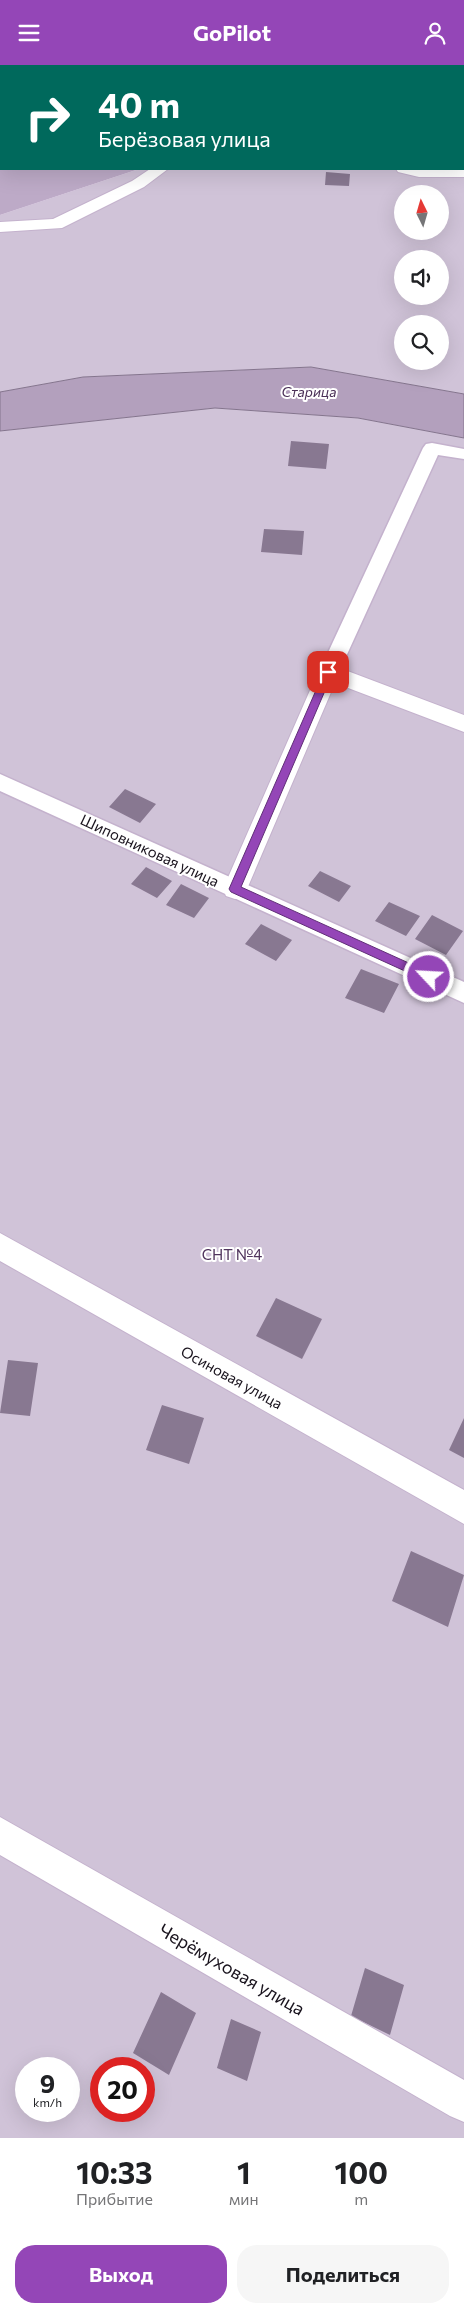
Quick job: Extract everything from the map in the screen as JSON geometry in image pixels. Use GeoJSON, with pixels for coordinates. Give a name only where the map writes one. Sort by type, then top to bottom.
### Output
{"type":"FeatureCollection","features":[{"type":"Feature","properties":{"kind":"street"},"geometry":{"type":"LineString","coordinates":[[0,227],[56,224],[138,184],[159,170]]}},
{"type":"Feature","properties":{"kind":"street"},"geometry":{"type":"LineString","coordinates":[[409,170],[419,172],[464,172]]}},
{"type":"Feature","properties":{"kind":"street"},"geometry":{"type":"LineString","coordinates":[[235,889],[328,672],[464,724]]}},
{"type":"Feature","properties":{"kind":"street","name":"Осиновая улица"},"geometry":{"type":"LineString","coordinates":[[0,1246],[464,1508]]}},
{"type":"Feature","properties":{"kind":"street","name":"Черёмуховая улица"},"geometry":{"type":"LineString","coordinates":[[0,1835],[464,2102]]}},
{"type":"Feature","properties":{"kind":"lane"},"geometry":{"type":"LineString","coordinates":[[328,672],[432,448],[464,454]]}},
{"type":"Feature","properties":{"kind":"lane","name":"Шиповниковая улица"},"geometry":{"type":"LineString","coordinates":[[0,782],[464,993]]}},
{"type":"Feature","properties":{"kind":"green space"},"geometry":{"type":"Polygon","coordinates":[[[136,170],[464,170],[464,394],[311,367],[83,377],[0,392],[0,215],[136,170]]]}},
{"type":"Feature","properties":{"kind":"green space","name":"СНТ №4"},"geometry":{"type":"Polygon","coordinates":[[[215,408],[358,418],[464,438],[464,2138],[0,2138],[0,431],[215,408]]]}},
{"type":"Feature","properties":{"kind":"shaded area"},"geometry":{"type":"Polygon","coordinates":[[[0,170],[136,170],[0,215],[0,170]]]}},
{"type":"Feature","properties":{"kind":"water","name":"Старица"},"geometry":{"type":"Polygon","coordinates":[[[311,367],[464,394],[464,438],[358,418],[215,408],[0,431],[0,392],[83,377],[311,367]]]}},
{"type":"Feature","properties":{"kind":"building"},"geometry":{"type":"Polygon","coordinates":[[[326,172],[350,174],[349,186],[325,185],[326,172]]]}},
{"type":"Feature","properties":{"kind":"building"},"geometry":{"type":"Polygon","coordinates":[[[291,441],[329,444],[326,469],[288,466],[291,441]]]}},
{"type":"Feature","properties":{"kind":"building"},"geometry":{"type":"Polygon","coordinates":[[[264,529],[304,531],[302,555],[261,552],[264,529]]]}},
{"type":"Feature","properties":{"kind":"building"},"geometry":{"type":"Polygon","coordinates":[[[125,789],[156,804],[140,823],[109,807],[125,789]]]}},
{"type":"Feature","properties":{"kind":"building"},"geometry":{"type":"Polygon","coordinates":[[[146,867],[172,881],[157,898],[131,884],[146,867]]]}},
{"type":"Feature","properties":{"kind":"building"},"geometry":{"type":"Polygon","coordinates":[[[320,871],[351,886],[339,902],[308,886],[320,871]]]}},
{"type":"Feature","properties":{"kind":"building"},"geometry":{"type":"Polygon","coordinates":[[[181,884],[209,898],[194,918],[166,905],[181,884]]]}},
{"type":"Feature","properties":{"kind":"building"},"geometry":{"type":"Polygon","coordinates":[[[389,902],[420,916],[406,936],[375,921],[389,902]]]}},
{"type":"Feature","properties":{"kind":"building"},"geometry":{"type":"Polygon","coordinates":[[[432,915],[463,931],[446,955],[415,939],[432,915]]]}},
{"type":"Feature","properties":{"kind":"building"},"geometry":{"type":"Polygon","coordinates":[[[261,924],[292,940],[276,961],[245,944],[261,924]]]}},
{"type":"Feature","properties":{"kind":"building"},"geometry":{"type":"Polygon","coordinates":[[[361,969],[399,984],[384,1013],[345,998],[361,969]]]}},
{"type":"Feature","properties":{"kind":"building"},"geometry":{"type":"Polygon","coordinates":[[[276,1298],[322,1319],[302,1359],[256,1336],[276,1298]]]}},
{"type":"Feature","properties":{"kind":"building"},"geometry":{"type":"Polygon","coordinates":[[[8,1360],[38,1363],[30,1416],[0,1413],[8,1360]]]}},
{"type":"Feature","properties":{"kind":"building"},"geometry":{"type":"Polygon","coordinates":[[[162,1405],[204,1418],[189,1464],[146,1450],[162,1405]]]}},
{"type":"Feature","properties":{"kind":"building"},"geometry":{"type":"Polygon","coordinates":[[[464,1418],[464,1458],[449,1450],[464,1418]]]}},
{"type":"Feature","properties":{"kind":"building"},"geometry":{"type":"Polygon","coordinates":[[[411,1551],[464,1575],[448,1627],[392,1601],[411,1551]]]}},
{"type":"Feature","properties":{"kind":"building"},"geometry":{"type":"Polygon","coordinates":[[[365,1968],[404,1985],[390,2035],[351,2016],[365,1968]]]}},
{"type":"Feature","properties":{"kind":"building"},"geometry":{"type":"Polygon","coordinates":[[[161,1992],[196,2013],[169,2075],[155,2066],[155,2057],[140,2057],[133,2053],[161,1992]]]}},
{"type":"Feature","properties":{"kind":"building"},"geometry":{"type":"Polygon","coordinates":[[[231,2019],[261,2032],[247,2081],[217,2068],[231,2019]]]}},
{"type":"Feature","properties":{"kind":"route"},"geometry":{"type":"LineString","coordinates":[[328,672],[235,889],[429,977]]}}]}
